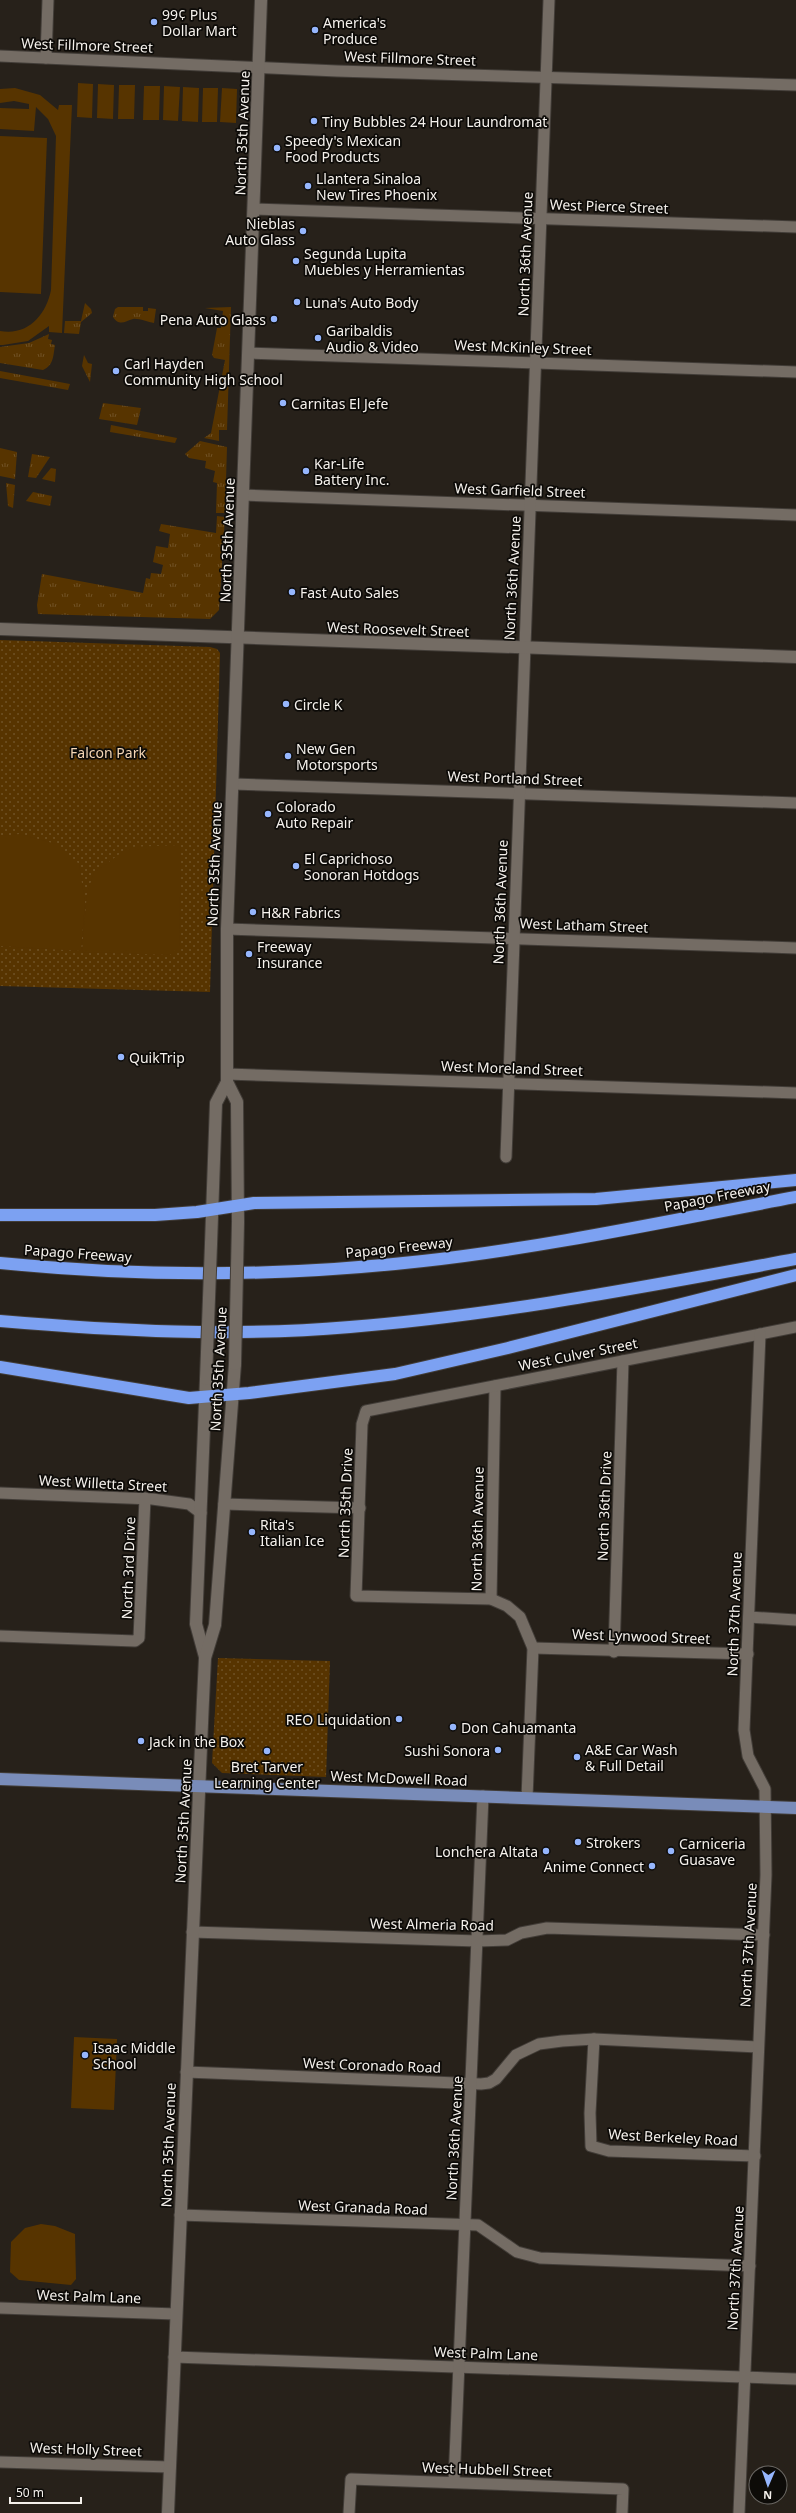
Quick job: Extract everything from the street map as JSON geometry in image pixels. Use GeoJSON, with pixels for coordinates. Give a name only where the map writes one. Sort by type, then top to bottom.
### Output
{"type":"FeatureCollection","features":[{"type":"Feature","properties":{"kind":"highway"},"geometry":{"type":"LineString","coordinates":[[0,1215],[155,1215],[213,1210],[254,1203],[596,1199],[796,1180]]}},
{"type":"Feature","properties":{"kind":"highway","name":"Papago Freeway"},"geometry":{"type":"LineString","coordinates":[[0,1263],[110,1272],[185,1274],[363,1267],[471,1255],[567,1240],[796,1197]]}},
{"type":"Feature","properties":{"kind":"highway"},"geometry":{"type":"LineString","coordinates":[[0,1321],[105,1329],[204,1333],[349,1328],[437,1319],[560,1302],[796,1259]]}},
{"type":"Feature","properties":{"kind":"highway"},"geometry":{"type":"LineString","coordinates":[[0,1367],[189,1398],[234,1394],[395,1374],[508,1348],[796,1275]]}},
{"type":"Feature","properties":{"kind":"main road","name":"North 35th Avenue"},"geometry":{"type":"LineString","coordinates":[[168,2513],[192,1932],[206,1658],[215,1625],[235,1380],[239,1205],[237,1102],[227,1078],[227,929],[260,67],[261,0]]}},
{"type":"Feature","properties":{"kind":"main road","name":"West Roosevelt Street"},"geometry":{"type":"LineString","coordinates":[[0,629],[524,648],[796,656]]}},
{"type":"Feature","properties":{"kind":"main road","name":"North 35th Avenue"},"geometry":{"type":"LineString","coordinates":[[206,1658],[196,1624],[206,1397],[216,1103],[227,1078]]}},
{"type":"Feature","properties":{"kind":"main road","name":"West McDowell Road"},"geometry":{"type":"LineString","coordinates":[[0,1779],[796,1808]]}},
{"type":"Feature","properties":{"kind":"street"},"geometry":{"type":"LineString","coordinates":[[46,58],[48,0]]}},
{"type":"Feature","properties":{"kind":"street","name":"North 36th Avenue"},"geometry":{"type":"LineString","coordinates":[[506,1157],[549,0]]}},
{"type":"Feature","properties":{"kind":"street","name":"West Fillmore Street"},"geometry":{"type":"LineString","coordinates":[[0,56],[260,67],[796,85]]}},
{"type":"Feature","properties":{"kind":"street","name":"West Pierce Street"},"geometry":{"type":"LineString","coordinates":[[254,209],[796,227]]}},
{"type":"Feature","properties":{"kind":"street","name":"West McKinley Street"},"geometry":{"type":"LineString","coordinates":[[249,353],[796,372]]}},
{"type":"Feature","properties":{"kind":"street","name":"West Garfield Street"},"geometry":{"type":"LineString","coordinates":[[243,495],[796,515]]}},
{"type":"Feature","properties":{"kind":"street","name":"West Portland Street"},"geometry":{"type":"LineString","coordinates":[[233,784],[796,803]]}},
{"type":"Feature","properties":{"kind":"street","name":"West Latham Street"},"geometry":{"type":"LineString","coordinates":[[227,929],[796,948]]}},
{"type":"Feature","properties":{"kind":"street","name":"West Moreland Street"},"geometry":{"type":"LineString","coordinates":[[227,1078],[508,1083],[796,1093]]}},
{"type":"Feature","properties":{"kind":"street","name":"West Culver Street"},"geometry":{"type":"LineString","coordinates":[[366,1411],[796,1327]]}},
{"type":"Feature","properties":{"kind":"street","name":"North 37th Avenue"},"geometry":{"type":"LineString","coordinates":[[739,2513],[764,1935],[767,1807],[765,1789],[751,1766],[745,1744],[744,1719],[748,1654],[760,1334]]}},
{"type":"Feature","properties":{"kind":"street","name":"North 36th Drive"},"geometry":{"type":"LineString","coordinates":[[614,1652],[623,1361]]}},
{"type":"Feature","properties":{"kind":"street","name":"North 36th Avenue"},"geometry":{"type":"LineString","coordinates":[[495,1386],[491,1599],[507,1606],[520,1617],[533,1648],[527,1798]]}},
{"type":"Feature","properties":{"kind":"street","name":"North 35th Drive"},"geometry":{"type":"LineString","coordinates":[[366,1411],[362,1424],[356,1596],[491,1599]]}},
{"type":"Feature","properties":{"kind":"street","name":"West Willetta Street"},"geometry":{"type":"LineString","coordinates":[[0,1493],[145,1498],[189,1504],[201,1513]]}},
{"type":"Feature","properties":{"kind":"street","name":"North 3rd Drive"},"geometry":{"type":"LineString","coordinates":[[0,1636],[135,1641],[139,1638],[145,1498]]}},
{"type":"Feature","properties":{"kind":"street"},"geometry":{"type":"LineString","coordinates":[[224,1504],[360,1508]]}},
{"type":"Feature","properties":{"kind":"street"},"geometry":{"type":"LineString","coordinates":[[749,1617],[796,1620]]}},
{"type":"Feature","properties":{"kind":"street","name":"West Lynwood Street"},"geometry":{"type":"LineString","coordinates":[[533,1648],[614,1652],[748,1654]]}},
{"type":"Feature","properties":{"kind":"street","name":"North 36th Avenue"},"geometry":{"type":"LineString","coordinates":[[454,2482],[483,1796]]}},
{"type":"Feature","properties":{"kind":"street","name":"West Almeria Road"},"geometry":{"type":"LineString","coordinates":[[192,1932],[478,1941],[507,1940],[521,1933],[547,1928],[764,1935]]}},
{"type":"Feature","properties":{"kind":"street","name":"West Coronado Road"},"geometry":{"type":"LineString","coordinates":[[186,2072],[472,2084],[489,2083],[496,2079],[516,2055],[539,2044],[594,2039],[758,2047]]}},
{"type":"Feature","properties":{"kind":"street","name":"West Berkeley Road"},"geometry":{"type":"LineString","coordinates":[[594,2039],[591,2146],[609,2151],[755,2156]]}},
{"type":"Feature","properties":{"kind":"street","name":"West Granada Road"},"geometry":{"type":"LineString","coordinates":[[180,2215],[465,2226],[478,2225],[517,2252],[540,2258],[750,2266]]}},
{"type":"Feature","properties":{"kind":"street","name":"West Palm Lane"},"geometry":{"type":"LineString","coordinates":[[0,2308],[176,2314]]}},
{"type":"Feature","properties":{"kind":"street","name":"West Palm Lane"},"geometry":{"type":"LineString","coordinates":[[174,2357],[796,2379]]}},
{"type":"Feature","properties":{"kind":"street","name":"West Holly Street"},"geometry":{"type":"LineString","coordinates":[[0,2462],[170,2467]]}},
{"type":"Feature","properties":{"kind":"street","name":"West Hubbell Street"},"geometry":{"type":"LineString","coordinates":[[349,2513],[350,2479],[623,2489],[622,2513]]}},
{"type":"Feature","properties":{"kind":"green space"},"geometry":{"type":"Polygon","coordinates":[[[78,83],[93,84],[92,118],[77,117],[78,83]]]}},
{"type":"Feature","properties":{"kind":"green space"},"geometry":{"type":"Polygon","coordinates":[[[98,84],[114,85],[113,119],[97,118],[98,84]]]}},
{"type":"Feature","properties":{"kind":"green space"},"geometry":{"type":"Polygon","coordinates":[[[119,85],[135,85],[134,119],[118,119],[119,85]]]}},
{"type":"Feature","properties":{"kind":"green space"},"geometry":{"type":"Polygon","coordinates":[[[144,86],[160,86],[159,120],[143,120],[144,86]]]}},
{"type":"Feature","properties":{"kind":"green space"},"geometry":{"type":"Polygon","coordinates":[[[164,86],[180,87],[178,121],[163,120],[164,86]]]}},
{"type":"Feature","properties":{"kind":"green space"},"geometry":{"type":"Polygon","coordinates":[[[183,87],[199,88],[198,122],[182,121],[183,87]]]}},
{"type":"Feature","properties":{"kind":"green space"},"geometry":{"type":"Polygon","coordinates":[[[15,88],[40,95],[58,110],[59,105],[72,105],[62,333],[49,332],[49,326],[28,341],[0,345],[0,331],[10,332],[19,330],[34,322],[45,308],[51,290],[56,136],[48,119],[36,107],[34,131],[0,129],[0,108],[29,109],[29,104],[14,101],[0,103],[0,89],[15,88]]]}},
{"type":"Feature","properties":{"kind":"green space"},"geometry":{"type":"Polygon","coordinates":[[[203,88],[218,88],[217,122],[202,122],[203,88]]]}},
{"type":"Feature","properties":{"kind":"green space"},"geometry":{"type":"Polygon","coordinates":[[[222,88],[237,89],[236,123],[220,122],[222,88]]]}},
{"type":"Feature","properties":{"kind":"green space"},"geometry":{"type":"Polygon","coordinates":[[[0,136],[47,138],[41,294],[0,292],[0,136]]]}},
{"type":"Feature","properties":{"kind":"green space"},"geometry":{"type":"Polygon","coordinates":[[[85,303],[91,309],[92,313],[81,322],[79,334],[64,333],[65,321],[81,321],[85,303]]]}},
{"type":"Feature","properties":{"kind":"green space"},"geometry":{"type":"Polygon","coordinates":[[[118,307],[143,307],[143,311],[148,311],[148,308],[156,309],[154,323],[133,319],[120,323],[113,317],[115,309],[118,307]]]}},
{"type":"Feature","properties":{"kind":"green space"},"geometry":{"type":"Polygon","coordinates":[[[231,307],[227,430],[219,430],[219,441],[204,438],[211,433],[225,360],[214,358],[212,355],[217,328],[221,328],[223,311],[205,308],[231,307]]]}},
{"type":"Feature","properties":{"kind":"green space"},"geometry":{"type":"Polygon","coordinates":[[[49,334],[48,339],[52,340],[51,344],[55,345],[51,363],[47,368],[43,370],[0,363],[0,347],[29,343],[49,334]]]}},
{"type":"Feature","properties":{"kind":"green space"},"geometry":{"type":"Polygon","coordinates":[[[84,355],[88,363],[92,364],[90,382],[82,366],[84,355]]]}},
{"type":"Feature","properties":{"kind":"green space"},"geometry":{"type":"Polygon","coordinates":[[[0,371],[70,384],[68,390],[0,378],[0,371]]]}},
{"type":"Feature","properties":{"kind":"green space"},"geometry":{"type":"Polygon","coordinates":[[[103,403],[141,408],[137,425],[99,419],[103,403]]]}},
{"type":"Feature","properties":{"kind":"green space"},"geometry":{"type":"Polygon","coordinates":[[[111,425],[177,438],[175,443],[110,432],[111,425]]]}},
{"type":"Feature","properties":{"kind":"green space"},"geometry":{"type":"Polygon","coordinates":[[[200,441],[227,447],[225,513],[216,513],[217,483],[213,482],[215,471],[205,468],[206,461],[189,458],[185,454],[200,441]]]}},
{"type":"Feature","properties":{"kind":"green space"},"geometry":{"type":"Polygon","coordinates":[[[0,448],[17,452],[15,479],[0,476],[0,448]]]}},
{"type":"Feature","properties":{"kind":"green space"},"geometry":{"type":"Polygon","coordinates":[[[32,454],[50,457],[36,478],[28,477],[32,454]]]}},
{"type":"Feature","properties":{"kind":"green space"},"geometry":{"type":"Polygon","coordinates":[[[51,468],[56,469],[55,482],[42,479],[51,468]]]}},
{"type":"Feature","properties":{"kind":"green space"},"geometry":{"type":"Polygon","coordinates":[[[6,483],[15,485],[13,508],[8,506],[6,483]]]}},
{"type":"Feature","properties":{"kind":"green space"},"geometry":{"type":"Polygon","coordinates":[[[33,492],[52,496],[50,506],[26,501],[33,492]]]}},
{"type":"Feature","properties":{"kind":"green space"},"geometry":{"type":"Polygon","coordinates":[[[217,516],[225,517],[219,610],[210,619],[38,614],[37,605],[42,574],[143,593],[146,578],[150,579],[151,573],[161,574],[163,565],[153,562],[156,546],[168,548],[170,534],[159,531],[161,524],[216,533],[217,516]]]}},
{"type":"Feature","properties":{"kind":"green space","name":"Falcon Park"},"geometry":{"type":"Polygon","coordinates":[[[0,640],[210,647],[217,649],[220,653],[210,992],[0,986],[0,640]]]}},
{"type":"Feature","properties":{"kind":"green space"},"geometry":{"type":"Polygon","coordinates":[[[20,834],[56,844],[79,864],[85,903],[81,951],[0,946],[0,836],[20,834]]]}},
{"type":"Feature","properties":{"kind":"green space"},"geometry":{"type":"Polygon","coordinates":[[[181,845],[179,947],[170,955],[82,952],[87,893],[94,873],[129,847],[181,845]]]}},
{"type":"Feature","properties":{"kind":"green space"},"geometry":{"type":"Polygon","coordinates":[[[218,1658],[330,1661],[326,1777],[222,1773],[212,1763],[218,1658]]]}},
{"type":"Feature","properties":{"kind":"green space"},"geometry":{"type":"Polygon","coordinates":[[[74,2037],[117,2039],[114,2110],[71,2108],[74,2037]]]}},
{"type":"Feature","properties":{"kind":"green space"},"geometry":{"type":"Polygon","coordinates":[[[41,2224],[55,2226],[75,2234],[76,2279],[71,2285],[19,2280],[10,2272],[11,2242],[25,2228],[41,2224]]]}},
{"type":"Feature","properties":{"kind":"place","name":"99¢ Plus Dollar Mart"},"geometry":{"type":"Point","coordinates":[154,22]}},
{"type":"Feature","properties":{"kind":"place","name":"America's Produce"},"geometry":{"type":"Point","coordinates":[315,30]}},
{"type":"Feature","properties":{"kind":"place","name":"Tiny Bubbles 24 Hour Laundromat"},"geometry":{"type":"Point","coordinates":[314,121]}},
{"type":"Feature","properties":{"kind":"place","name":"Speedy's Mexican Food Products"},"geometry":{"type":"Point","coordinates":[277,148]}},
{"type":"Feature","properties":{"kind":"place","name":"Llantera Sinaloa New Tires Phoenix"},"geometry":{"type":"Point","coordinates":[308,186]}},
{"type":"Feature","properties":{"kind":"place","name":"Nieblas Auto Glass"},"geometry":{"type":"Point","coordinates":[303,231]}},
{"type":"Feature","properties":{"kind":"place","name":"Segunda Lupita Muebles y Herramientas"},"geometry":{"type":"Point","coordinates":[296,261]}},
{"type":"Feature","properties":{"kind":"place","name":"Luna's Auto Body"},"geometry":{"type":"Point","coordinates":[297,302]}},
{"type":"Feature","properties":{"kind":"place","name":"Pena Auto Glass"},"geometry":{"type":"Point","coordinates":[274,319]}},
{"type":"Feature","properties":{"kind":"place","name":"Garibaldis Audio & Video"},"geometry":{"type":"Point","coordinates":[318,338]}},
{"type":"Feature","properties":{"kind":"place","name":"Carl Hayden Community High School"},"geometry":{"type":"Point","coordinates":[116,371]}},
{"type":"Feature","properties":{"kind":"place","name":"Carnitas El Jefe"},"geometry":{"type":"Point","coordinates":[283,403]}},
{"type":"Feature","properties":{"kind":"place","name":"Kar-Life Battery Inc."},"geometry":{"type":"Point","coordinates":[306,471]}},
{"type":"Feature","properties":{"kind":"place","name":"Fast Auto Sales"},"geometry":{"type":"Point","coordinates":[292,592]}},
{"type":"Feature","properties":{"kind":"place","name":"Circle K"},"geometry":{"type":"Point","coordinates":[286,704]}},
{"type":"Feature","properties":{"kind":"place","name":"New Gen Motorsports"},"geometry":{"type":"Point","coordinates":[288,756]}},
{"type":"Feature","properties":{"kind":"place","name":"Colorado Auto Repair"},"geometry":{"type":"Point","coordinates":[268,814]}},
{"type":"Feature","properties":{"kind":"place","name":"El Caprichoso Sonoran Hotdogs"},"geometry":{"type":"Point","coordinates":[296,866]}},
{"type":"Feature","properties":{"kind":"place","name":"H&R Fabrics"},"geometry":{"type":"Point","coordinates":[253,912]}},
{"type":"Feature","properties":{"kind":"place","name":"Freeway Insurance"},"geometry":{"type":"Point","coordinates":[249,954]}},
{"type":"Feature","properties":{"kind":"place","name":"QuikTrip"},"geometry":{"type":"Point","coordinates":[121,1057]}},
{"type":"Feature","properties":{"kind":"place","name":"Rita's Italian Ice"},"geometry":{"type":"Point","coordinates":[252,1532]}},
{"type":"Feature","properties":{"kind":"place","name":"REO Liquidation"},"geometry":{"type":"Point","coordinates":[399,1719]}},
{"type":"Feature","properties":{"kind":"place","name":"Don Cahuamanta"},"geometry":{"type":"Point","coordinates":[453,1727]}},
{"type":"Feature","properties":{"kind":"place","name":"Jack in the Box"},"geometry":{"type":"Point","coordinates":[141,1741]}},
{"type":"Feature","properties":{"kind":"place","name":"Sushi Sonora"},"geometry":{"type":"Point","coordinates":[498,1750]}},
{"type":"Feature","properties":{"kind":"place","name":"Bret Tarver Learning Center"},"geometry":{"type":"Point","coordinates":[267,1751]}},
{"type":"Feature","properties":{"kind":"place","name":"A&E Car Wash & Full Detail"},"geometry":{"type":"Point","coordinates":[577,1757]}},
{"type":"Feature","properties":{"kind":"place","name":"Strokers"},"geometry":{"type":"Point","coordinates":[578,1842]}},
{"type":"Feature","properties":{"kind":"place","name":"Lonchera Altata"},"geometry":{"type":"Point","coordinates":[546,1851]}},
{"type":"Feature","properties":{"kind":"place","name":"Carniceria Guasave"},"geometry":{"type":"Point","coordinates":[671,1851]}},
{"type":"Feature","properties":{"kind":"place","name":"Anime Connect"},"geometry":{"type":"Point","coordinates":[652,1866]}},
{"type":"Feature","properties":{"kind":"place","name":"Isaac Middle School"},"geometry":{"type":"Point","coordinates":[85,2055]}}]}
